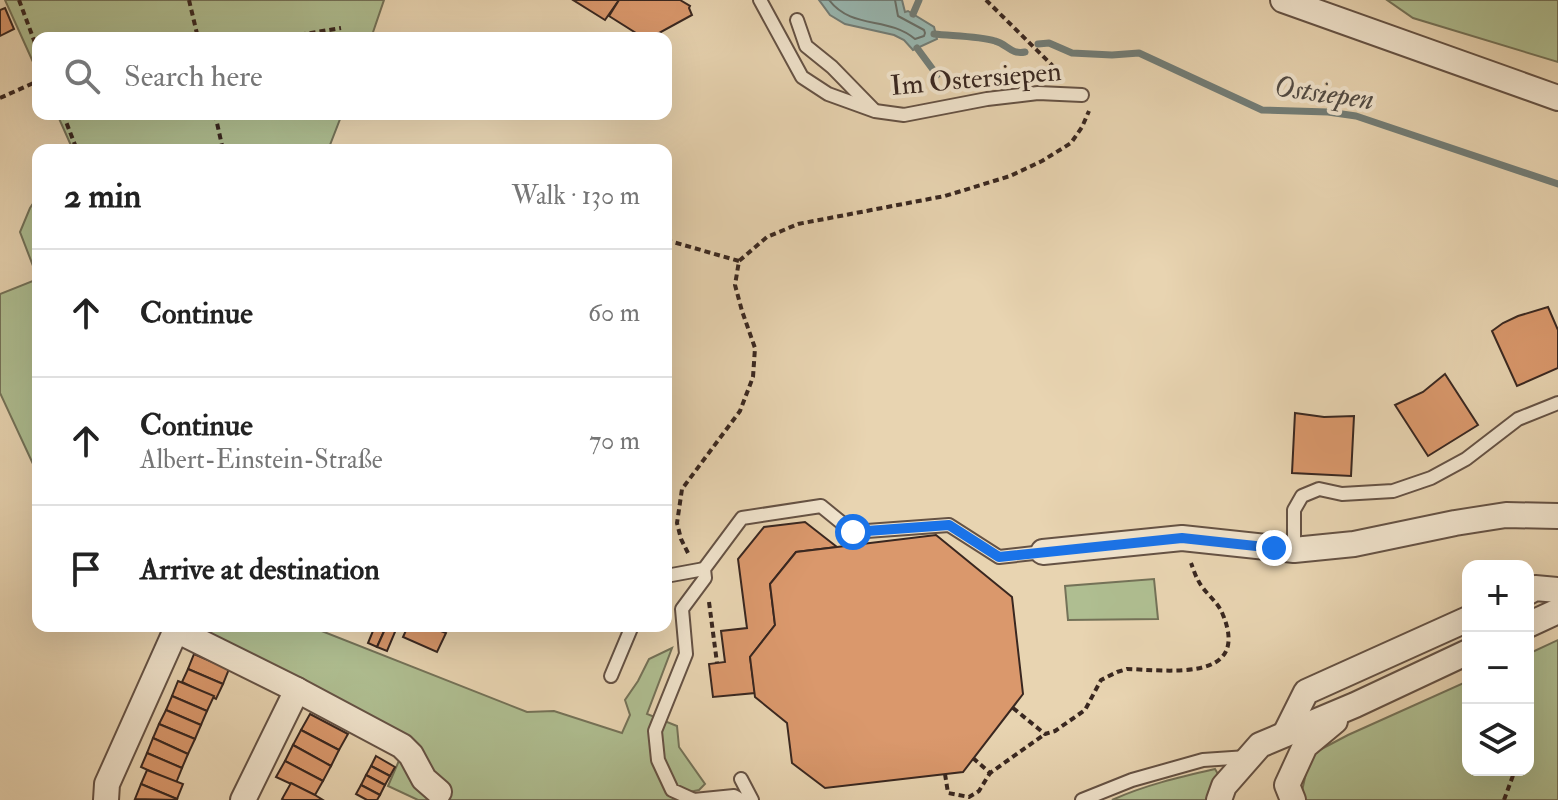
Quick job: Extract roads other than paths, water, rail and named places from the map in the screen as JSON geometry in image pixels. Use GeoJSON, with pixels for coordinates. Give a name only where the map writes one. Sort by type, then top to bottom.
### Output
{"type":"FeatureCollection","features":[{"type":"Feature","properties":{"kind":"street"},"geometry":{"type":"LineString","coordinates":[[1283,0],[1558,98]]}},
{"type":"Feature","properties":{"kind":"street"},"geometry":{"type":"LineString","coordinates":[[1043,552],[1182,538],[1294,550],[1354,544],[1506,515],[1558,516]]}},
{"type":"Feature","properties":{"kind":"street"},"geometry":{"type":"LineString","coordinates":[[1534,589],[1558,590]]}},
{"type":"Feature","properties":{"kind":"street"},"geometry":{"type":"LineString","coordinates":[[1534,622],[1558,611]]}},
{"type":"Feature","properties":{"kind":"street"},"geometry":{"type":"LineString","coordinates":[[1285,734],[1306,692],[1462,622]]}},
{"type":"Feature","properties":{"kind":"street"},"geometry":{"type":"LineString","coordinates":[[106,800],[107,784],[172,632]]}},
{"type":"Feature","properties":{"kind":"street"},"geometry":{"type":"LineString","coordinates":[[182,632],[402,746],[411,755],[424,779],[439,792]]}},
{"type":"Feature","properties":{"kind":"street"},"geometry":{"type":"LineString","coordinates":[[1219,800],[1224,786],[1260,745],[1462,655]]}},
{"type":"Feature","properties":{"kind":"street"},"geometry":{"type":"LineString","coordinates":[[243,800],[297,690]]}},
{"type":"Feature","properties":{"kind":"street"},"geometry":{"type":"LineString","coordinates":[[1293,800],[1287,785],[1305,746],[1355,705]]}},
{"type":"Feature","properties":{"kind":"lane","name":"Im Ostersiepen"},"geometry":{"type":"LineString","coordinates":[[760,0],[802,77],[828,94],[875,111],[904,115],[1038,93],[1082,95]]}},
{"type":"Feature","properties":{"kind":"lane","name":"Im Ostersiepen"},"geometry":{"type":"LineString","coordinates":[[797,20],[806,46],[832,67],[875,111]]}},
{"type":"Feature","properties":{"kind":"lane"},"geometry":{"type":"LineString","coordinates":[[1294,550],[1294,510],[1302,496],[1319,489],[1342,494],[1393,491],[1431,478],[1466,459],[1518,419],[1558,403]]}},
{"type":"Feature","properties":{"kind":"lane"},"geometry":{"type":"LineString","coordinates":[[672,575],[704,569],[742,518],[821,506],[853,532],[949,525],[999,557],[1043,552]]}},
{"type":"Feature","properties":{"kind":"lane"},"geometry":{"type":"LineString","coordinates":[[704,569],[705,578],[682,609],[686,654],[655,731],[658,760],[672,790],[694,800],[734,796],[741,800]]}},
{"type":"Feature","properties":{"kind":"lane"},"geometry":{"type":"LineString","coordinates":[[611,676],[629,632]]}},
{"type":"Feature","properties":{"kind":"lane"},"geometry":{"type":"LineString","coordinates":[[1082,800],[1132,780],[1203,760],[1250,757]]}},
{"type":"Feature","properties":{"kind":"lane"},"geometry":{"type":"LineString","coordinates":[[741,779],[752,800]]}},
{"type":"Feature","properties":{"kind":"water"},"geometry":{"type":"Polygon","coordinates":[[[819,0],[902,0],[905,12],[934,27],[937,39],[913,50],[894,35],[845,24],[830,15],[819,0]]]}},
{"type":"Feature","properties":{"kind":"waterway"},"geometry":{"type":"LineString","coordinates":[[913,14],[919,0]]}},
{"type":"Feature","properties":{"kind":"waterway","name":"Ostsiepen"},"geometry":{"type":"LineString","coordinates":[[934,34],[989,39],[1016,52],[1025,52]]}},
{"type":"Feature","properties":{"kind":"waterway","name":"Ostsiepen"},"geometry":{"type":"LineString","coordinates":[[1038,44],[1049,43],[1072,53],[1139,53],[1262,110],[1356,116],[1558,184]]}},
{"type":"Feature","properties":{"kind":"waterway"},"geometry":{"type":"LineString","coordinates":[[917,48],[937,75]]}}]}
